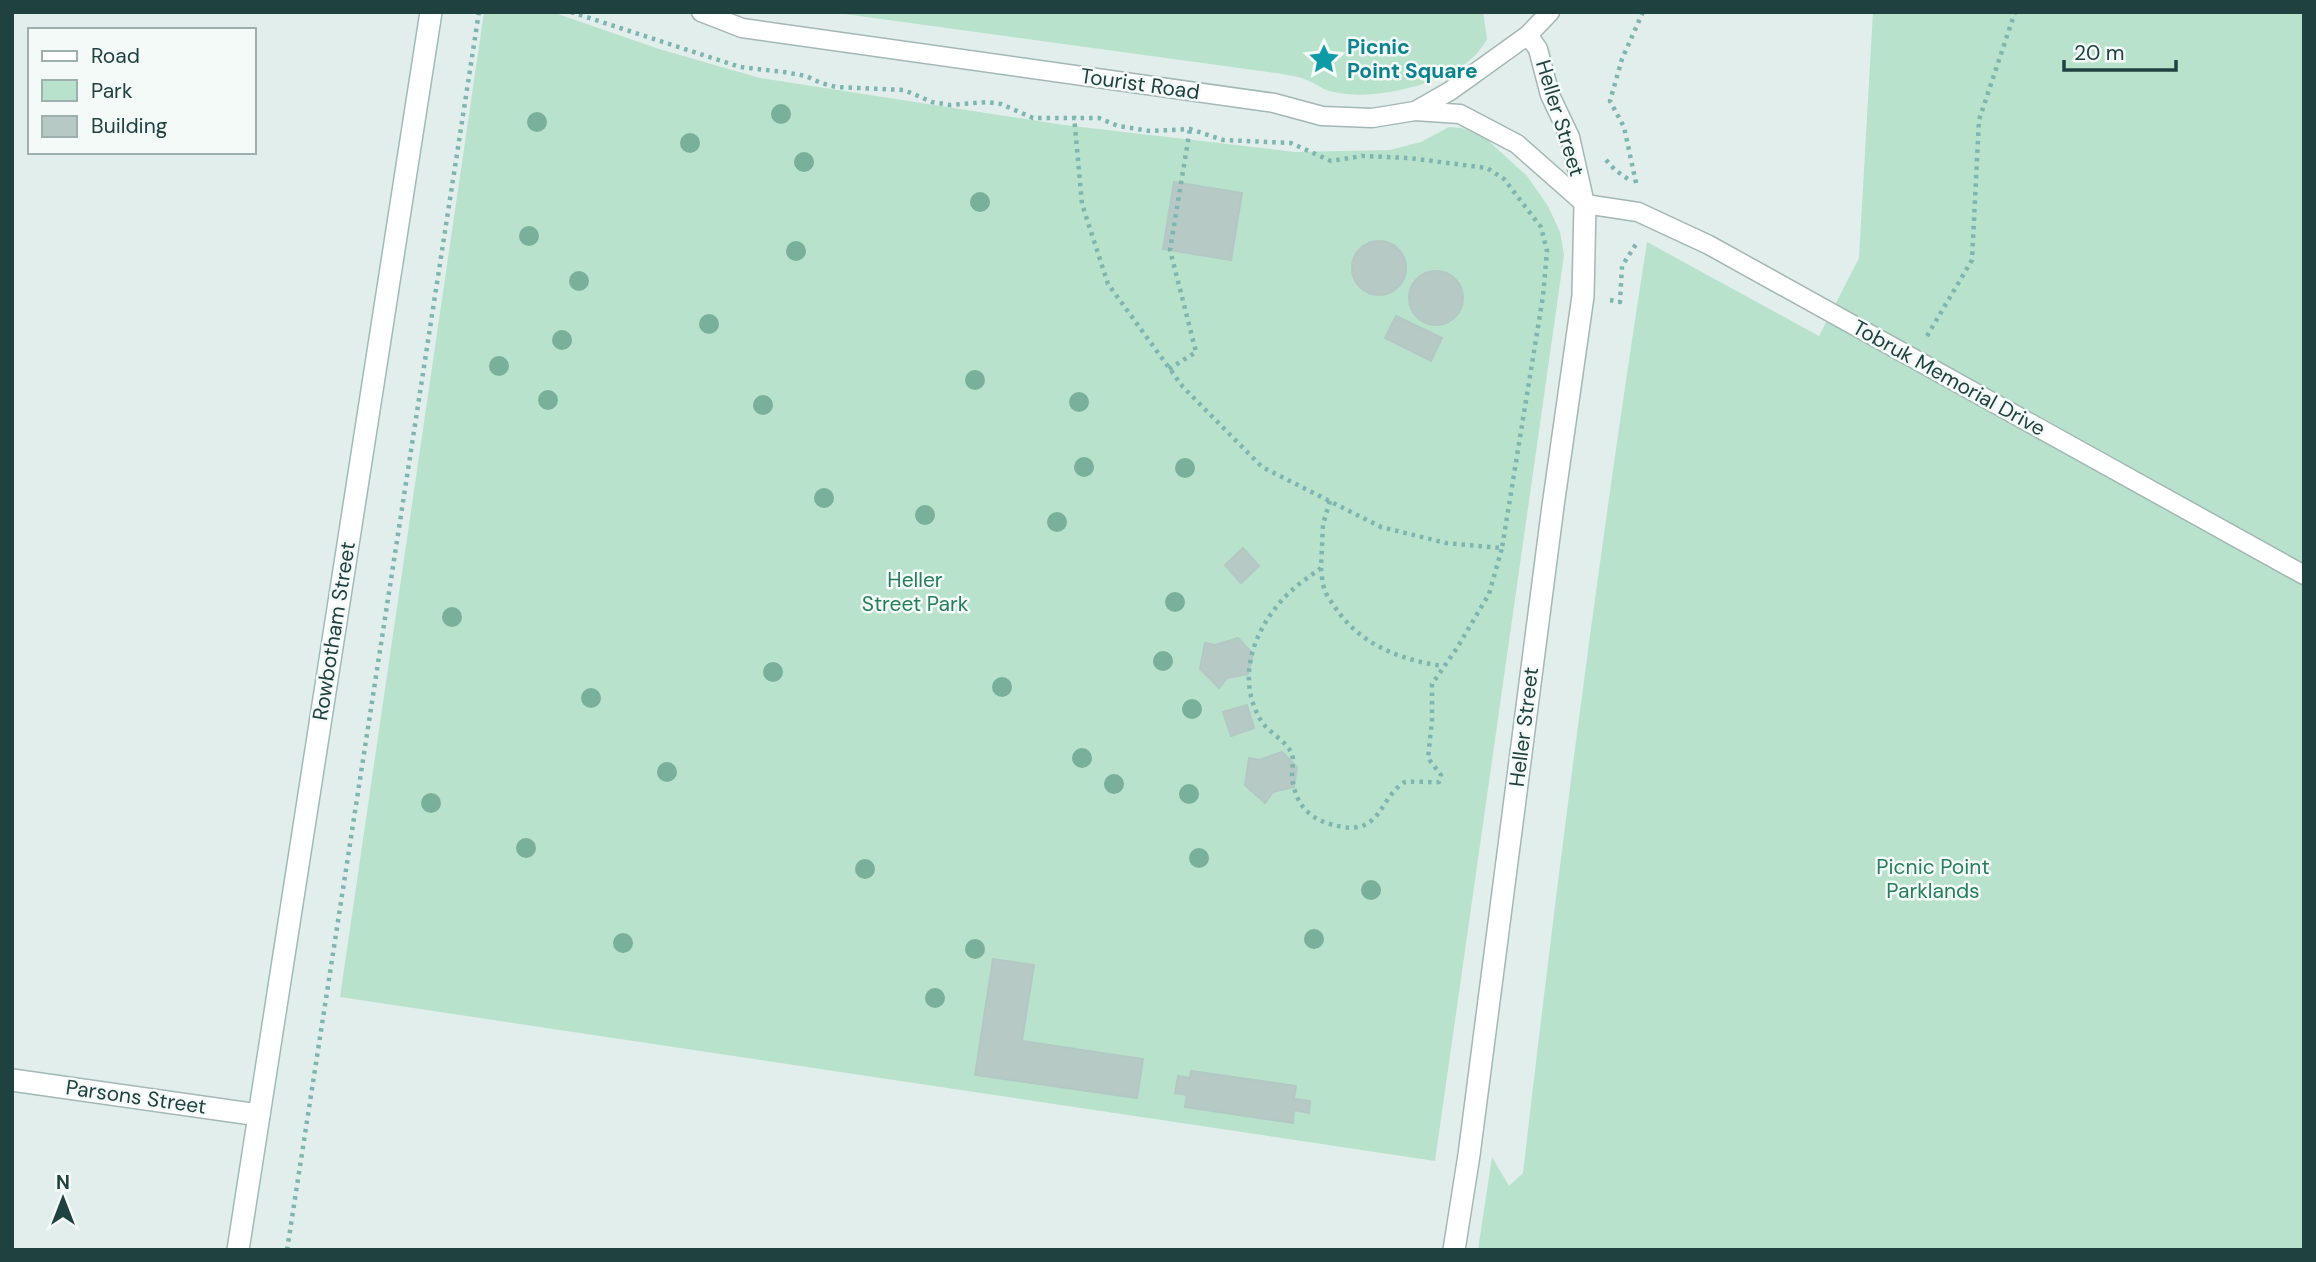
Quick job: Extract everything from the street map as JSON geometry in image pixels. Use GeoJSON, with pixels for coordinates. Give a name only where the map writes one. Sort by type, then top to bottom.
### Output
{"type":"FeatureCollection","features":[{"type":"Feature","properties":{"kind":"street","name":"Rowbotham Street"},"geometry":{"type":"LineString","coordinates":[[238,1250],[430,12]]}},
{"type":"Feature","properties":{"kind":"street","name":"Heller Street"},"geometry":{"type":"LineString","coordinates":[[1454,1250],[1469,1155],[1551,519],[1583,296],[1585,204]]}},
{"type":"Feature","properties":{"kind":"street","name":"Parsons Street"},"geometry":{"type":"LineString","coordinates":[[12,1080],[259,1115]]}},
{"type":"Feature","properties":{"kind":"lane","name":"Tourist Road"},"geometry":{"type":"LineString","coordinates":[[701,12],[742,28],[1274,103],[1322,116],[1371,118],[1415,111],[1451,91],[1528,34],[1550,12]]}},
{"type":"Feature","properties":{"kind":"lane","name":"Heller Street"},"geometry":{"type":"LineString","coordinates":[[1528,34],[1538,49],[1550,95],[1570,137],[1585,204]]}},
{"type":"Feature","properties":{"kind":"lane","name":"Heller Street"},"geometry":{"type":"LineString","coordinates":[[1415,111],[1460,114],[1517,144],[1585,204]]}},
{"type":"Feature","properties":{"kind":"lane","name":"Tobruk Memorial Drive"},"geometry":{"type":"LineString","coordinates":[[1585,204],[1638,212],[1697,240],[2304,575]]}},
{"type":"Feature","properties":{"kind":"path"},"geometry":{"type":"LineString","coordinates":[[287,1250],[479,12]]}},
{"type":"Feature","properties":{"kind":"path"},"geometry":{"type":"LineString","coordinates":[[571,12],[740,67],[795,74],[836,87],[904,90],[932,102],[950,105],[987,102],[1001,104],[1033,118],[1099,118],[1118,126],[1150,131],[1190,129],[1223,140],[1292,143],[1331,161],[1362,156],[1409,158],[1487,168],[1504,179],[1541,227],[1547,251],[1543,296],[1502,548],[1489,594],[1432,684],[1428,758],[1441,775],[1439,782],[1424,784],[1409,780],[1402,783],[1378,816],[1359,827],[1345,827],[1308,815],[1294,791],[1292,754],[1261,720],[1253,703],[1247,677],[1252,652],[1269,615],[1286,596],[1321,568]]}},
{"type":"Feature","properties":{"kind":"path"},"geometry":{"type":"LineString","coordinates":[[1913,358],[1972,260],[1979,120],[2015,12]]}},
{"type":"Feature","properties":{"kind":"path"},"geometry":{"type":"LineString","coordinates":[[1074,116],[1082,204],[1108,284],[1183,387],[1262,467],[1381,527],[1446,543],[1502,548]]}},
{"type":"Feature","properties":{"kind":"path"},"geometry":{"type":"LineString","coordinates":[[1169,369],[1196,352],[1170,250],[1190,129]]}},
{"type":"Feature","properties":{"kind":"path"},"geometry":{"type":"LineString","coordinates":[[1329,501],[1323,524],[1321,568],[1325,591],[1354,631],[1373,645],[1422,663],[1444,666]]}},
{"type":"Feature","properties":{"kind":"green space","name":"Heller Street Park"},"geometry":{"type":"Polygon","coordinates":[[[484,12],[552,12],[659,49],[760,78],[1064,125],[1295,152],[1390,150],[1421,142],[1449,127],[1462,128],[1483,136],[1527,176],[1548,206],[1560,232],[1564,255],[1435,1161],[340,997],[484,12]]]}},
{"type":"Feature","properties":{"kind":"green space","name":"Picnic Point Square"},"geometry":{"type":"Polygon","coordinates":[[[830,12],[1483,12],[1487,39],[1469,61],[1437,79],[1402,90],[1366,95],[1331,91],[1283,74],[830,12]]]}},
{"type":"Feature","properties":{"kind":"green space","name":"Picnic Point Parklands"},"geometry":{"type":"Polygon","coordinates":[[[1873,12],[2304,12],[2304,1250],[1478,1250],[1492,1157],[1509,1186],[1523,1173],[1580,707],[1647,242],[1819,336],[1859,258],[1873,12]]]}},
{"type":"Feature","properties":{"kind":"building"},"geometry":{"type":"Polygon","coordinates":[[[1174,182],[1242,193],[1231,260],[1163,249],[1174,182]]]}},
{"type":"Feature","properties":{"kind":"building"},"geometry":{"type":"Polygon","coordinates":[[[1379,241],[1398,249],[1406,268],[1398,287],[1379,295],[1360,287],[1352,268],[1360,249],[1379,241]]]}},
{"type":"Feature","properties":{"kind":"building"},"geometry":{"type":"Polygon","coordinates":[[[1436,271],[1455,279],[1463,298],[1455,317],[1436,325],[1417,317],[1409,298],[1417,279],[1436,271]]]}},
{"type":"Feature","properties":{"kind":"building"},"geometry":{"type":"Polygon","coordinates":[[[1396,316],[1442,338],[1431,361],[1385,338],[1396,316]]]}},
{"type":"Feature","properties":{"kind":"building"},"geometry":{"type":"Polygon","coordinates":[[[1243,548],[1259,566],[1241,583],[1225,565],[1243,548]]]}},
{"type":"Feature","properties":{"kind":"building"},"geometry":{"type":"Polygon","coordinates":[[[1238,638],[1253,654],[1248,674],[1227,678],[1219,688],[1200,669],[1205,643],[1215,645],[1238,638]]]}},
{"type":"Feature","properties":{"kind":"building"},"geometry":{"type":"Polygon","coordinates":[[[1247,705],[1254,728],[1231,736],[1223,712],[1247,705]]]}},
{"type":"Feature","properties":{"kind":"building"},"geometry":{"type":"Polygon","coordinates":[[[1282,752],[1297,767],[1294,787],[1273,792],[1265,803],[1245,785],[1249,758],[1259,760],[1282,752]]]}},
{"type":"Feature","properties":{"kind":"building"},"geometry":{"type":"Polygon","coordinates":[[[993,959],[1034,965],[1022,1041],[1143,1059],[1137,1098],[975,1075],[993,959]]]}},
{"type":"Feature","properties":{"kind":"building"},"geometry":{"type":"Polygon","coordinates":[[[1191,1071],[1296,1086],[1294,1099],[1310,1101],[1309,1113],[1294,1110],[1293,1123],[1185,1107],[1187,1095],[1175,1093],[1178,1076],[1190,1078],[1191,1071]]]}},
{"type":"Feature","properties":{"kind":"place","name":"Picnic Point Square"},"geometry":{"type":"Point","coordinates":[1324,59]}}]}
